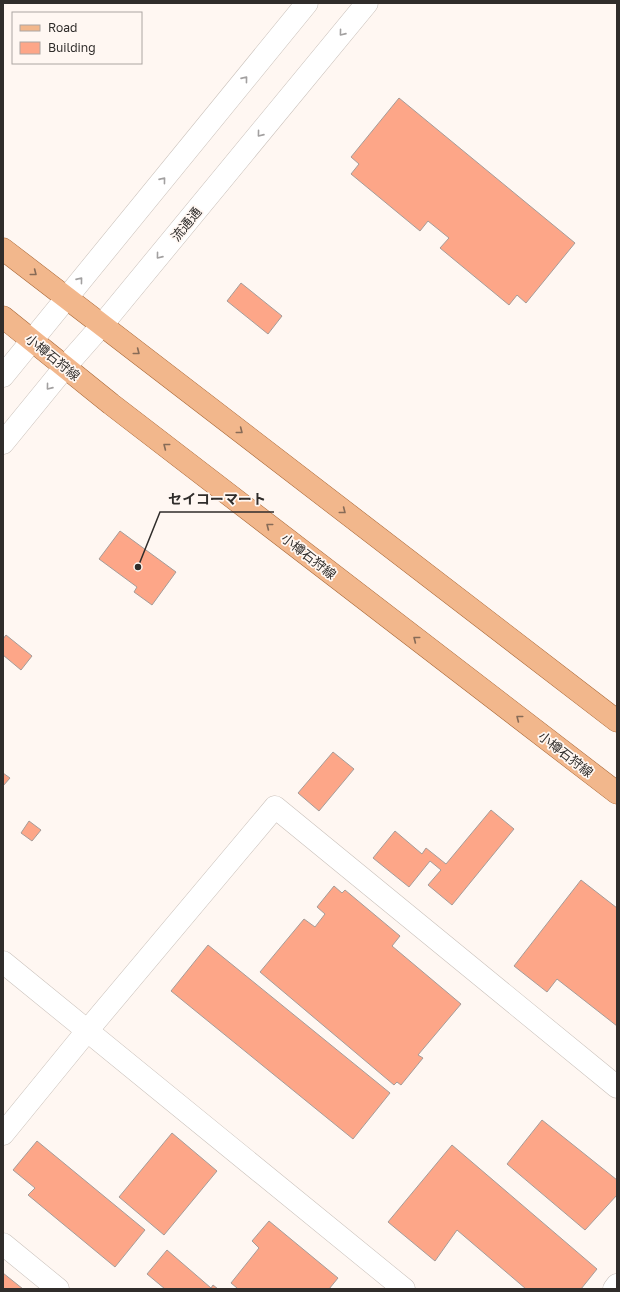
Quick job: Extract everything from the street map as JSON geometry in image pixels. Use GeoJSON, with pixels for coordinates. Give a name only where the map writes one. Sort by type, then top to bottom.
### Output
{"type":"FeatureCollection","features":[{"type":"Feature","properties":{"kind":"main road"},"geometry":{"type":"LineString","coordinates":[[3,249],[617,721]]}},
{"type":"Feature","properties":{"kind":"main road","name":"小樽石狩線"},"geometry":{"type":"LineString","coordinates":[[3,317],[111,404],[617,793]]}},
{"type":"Feature","properties":{"kind":"street"},"geometry":{"type":"LineString","coordinates":[[3,376],[307,3]]}},
{"type":"Feature","properties":{"kind":"street","name":"流通通"},"geometry":{"type":"LineString","coordinates":[[3,443],[367,3]]}},
{"type":"Feature","properties":{"kind":"street"},"geometry":{"type":"LineString","coordinates":[[3,1134],[87,1031],[275,807],[617,1087]]}},
{"type":"Feature","properties":{"kind":"street"},"geometry":{"type":"LineString","coordinates":[[3,962],[404,1289]]}},
{"type":"Feature","properties":{"kind":"street"},"geometry":{"type":"LineString","coordinates":[[3,1244],[58,1289]]}},
{"type":"Feature","properties":{"kind":"street"},"geometry":{"type":"LineString","coordinates":[[614,1289],[617,1285]]}},
{"type":"Feature","properties":{"kind":"building"},"geometry":{"type":"Polygon","coordinates":[[[399,98],[575,243],[526,303],[517,295],[509,305],[440,248],[449,238],[428,221],[420,231],[351,174],[359,164],[351,157],[399,98]]]}},
{"type":"Feature","properties":{"kind":"building"},"geometry":{"type":"Polygon","coordinates":[[[241,283],[282,316],[268,334],[227,301],[241,283]]]}},
{"type":"Feature","properties":{"kind":"building"},"geometry":{"type":"Polygon","coordinates":[[[120,531],[176,572],[152,605],[134,592],[137,587],[99,559],[120,531]]]}},
{"type":"Feature","properties":{"kind":"building"},"geometry":{"type":"Polygon","coordinates":[[[6,635],[32,656],[21,670],[3,655],[3,639],[6,635]]]}},
{"type":"Feature","properties":{"kind":"building"},"geometry":{"type":"Polygon","coordinates":[[[333,752],[354,769],[319,811],[298,793],[333,752]]]}},
{"type":"Feature","properties":{"kind":"building"},"geometry":{"type":"Polygon","coordinates":[[[3,773],[10,778],[3,786],[3,773]]]}},
{"type":"Feature","properties":{"kind":"building"},"geometry":{"type":"Polygon","coordinates":[[[491,810],[514,829],[452,905],[428,885],[441,870],[430,861],[409,887],[373,858],[395,831],[422,854],[426,848],[446,864],[491,810]]]}},
{"type":"Feature","properties":{"kind":"building"},"geometry":{"type":"Polygon","coordinates":[[[29,821],[41,830],[32,841],[21,833],[29,821]]]}},
{"type":"Feature","properties":{"kind":"building"},"geometry":{"type":"Polygon","coordinates":[[[581,880],[617,908],[617,1026],[557,979],[547,992],[514,966],[581,880]]]}},
{"type":"Feature","properties":{"kind":"building"},"geometry":{"type":"Polygon","coordinates":[[[334,886],[342,893],[345,890],[400,936],[392,946],[461,1004],[418,1055],[423,1058],[401,1085],[397,1082],[394,1085],[260,972],[304,919],[315,927],[325,914],[317,907],[334,886]]]}},
{"type":"Feature","properties":{"kind":"building"},"geometry":{"type":"Polygon","coordinates":[[[208,945],[390,1093],[353,1139],[171,991],[208,945]]]}},
{"type":"Feature","properties":{"kind":"building"},"geometry":{"type":"Polygon","coordinates":[[[542,1120],[617,1180],[617,1195],[585,1230],[507,1164],[542,1120]]]}},
{"type":"Feature","properties":{"kind":"building"},"geometry":{"type":"Polygon","coordinates":[[[172,1133],[217,1171],[164,1235],[119,1197],[172,1133]]]}},
{"type":"Feature","properties":{"kind":"building"},"geometry":{"type":"Polygon","coordinates":[[[37,1141],[145,1230],[115,1267],[28,1195],[35,1188],[13,1170],[37,1141]]]}},
{"type":"Feature","properties":{"kind":"building"},"geometry":{"type":"Polygon","coordinates":[[[452,1145],[597,1269],[581,1289],[526,1289],[457,1230],[435,1261],[388,1222],[452,1145]]]}},
{"type":"Feature","properties":{"kind":"building"},"geometry":{"type":"Polygon","coordinates":[[[269,1221],[338,1278],[329,1289],[236,1289],[237,1288],[231,1283],[259,1248],[252,1241],[269,1221]]]}},
{"type":"Feature","properties":{"kind":"building"},"geometry":{"type":"Polygon","coordinates":[[[167,1250],[211,1288],[213,1285],[218,1289],[165,1289],[147,1274],[167,1250]]]}},
{"type":"Feature","properties":{"kind":"building"},"geometry":{"type":"Polygon","coordinates":[[[3,1273],[23,1289],[3,1289],[3,1273]]]}},
{"type":"Feature","properties":{"kind":"place","name":"セイコーマート"},"geometry":{"type":"Point","coordinates":[138,567]}}]}
